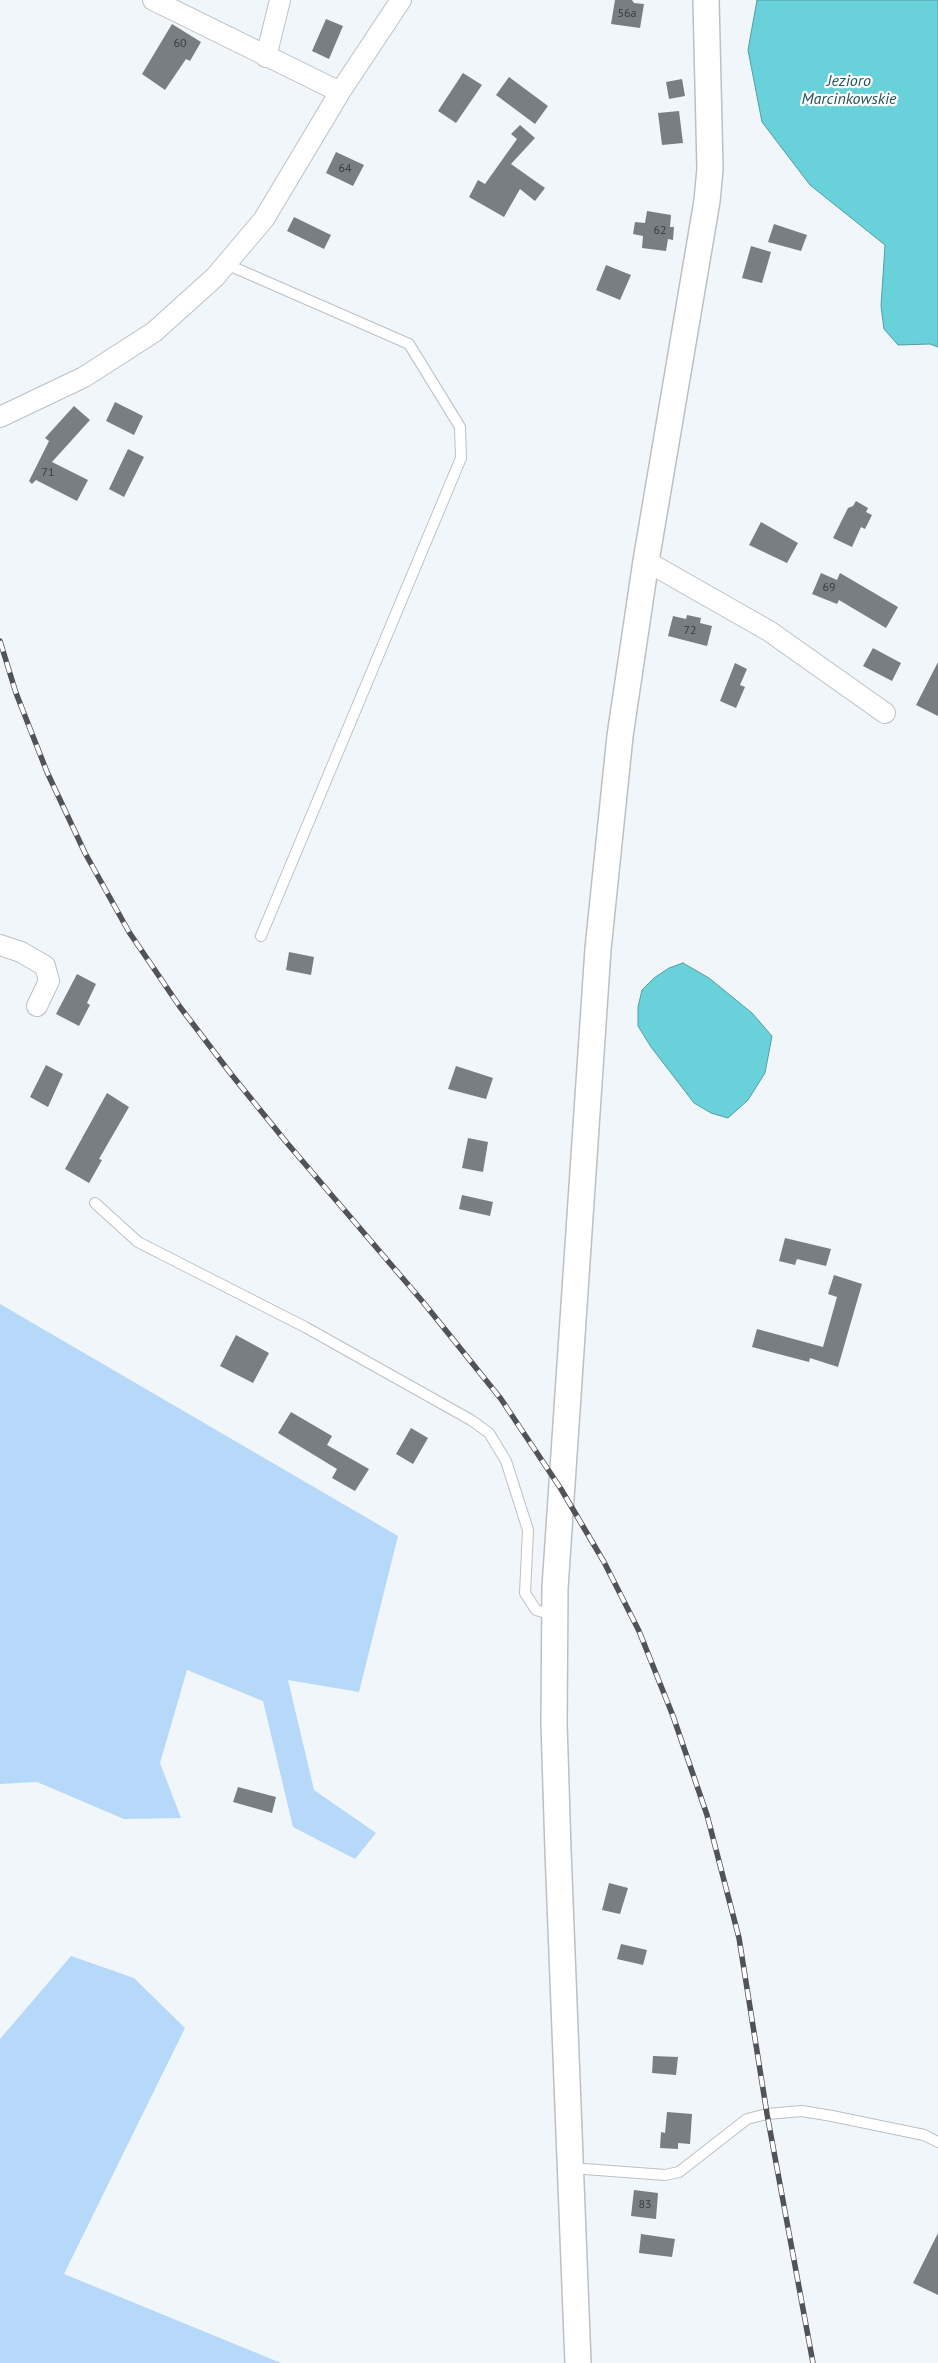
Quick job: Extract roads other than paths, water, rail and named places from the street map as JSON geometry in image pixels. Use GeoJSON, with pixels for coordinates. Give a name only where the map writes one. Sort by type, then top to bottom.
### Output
{"type":"FeatureCollection","features":[{"type":"Feature","properties":{"kind":"street"},"geometry":{"type":"LineString","coordinates":[[153,0],[340,92]]}},
{"type":"Feature","properties":{"kind":"street"},"geometry":{"type":"LineString","coordinates":[[266,57],[280,0]]}},
{"type":"Feature","properties":{"kind":"street"},"geometry":{"type":"LineString","coordinates":[[0,417],[84,377],[154,332],[215,277],[264,219],[340,92],[401,0]]}},
{"type":"Feature","properties":{"kind":"street"},"geometry":{"type":"LineString","coordinates":[[578,2363],[555,1752],[554,1615],[598,949],[620,736],[646,561],[707,201],[709,139],[704,2]]}},
{"type":"Feature","properties":{"kind":"street"},"geometry":{"type":"LineString","coordinates":[[646,561],[769,630],[885,713]]}},
{"type":"Feature","properties":{"kind":"street"},"geometry":{"type":"LineString","coordinates":[[0,945],[21,952],[45,966],[49,981],[37,1006]]}},
{"type":"Feature","properties":{"kind":"lane"},"geometry":{"type":"LineString","coordinates":[[226,264],[409,344],[460,428],[461,458],[261,936]]}},
{"type":"Feature","properties":{"kind":"lane"},"geometry":{"type":"LineString","coordinates":[[95,1203],[138,1242],[305,1327],[471,1420],[489,1433],[506,1461],[528,1530],[526,1593],[536,1610],[554,1615]]}},
{"type":"Feature","properties":{"kind":"lane"},"geometry":{"type":"LineString","coordinates":[[570,2168],[665,2175],[679,2172],[747,2119],[767,2114],[802,2112],[832,2116],[924,2135],[938,2142]]}},
{"type":"Feature","properties":{"kind":"water","name":"Jezioro Marcinkowskie"},"geometry":{"type":"Polygon","coordinates":[[[757,0],[938,0],[938,347],[930,344],[898,345],[884,329],[881,306],[885,245],[810,185],[762,122],[748,50],[757,0]]]}},
{"type":"Feature","properties":{"kind":"water"},"geometry":{"type":"Polygon","coordinates":[[[683,963],[709,978],[752,1013],[772,1036],[765,1073],[748,1100],[728,1118],[711,1113],[694,1103],[651,1047],[638,1026],[638,1007],[642,990],[654,978],[669,968],[683,963]]]}},
{"type":"Feature","properties":{"kind":"railway"},"geometry":{"type":"LineString","coordinates":[[0,641],[16,693],[47,772],[85,853],[129,932],[180,1007],[231,1074],[287,1143],[423,1302],[501,1399],[561,1489],[604,1562],[639,1631],[673,1716],[707,1815],[739,1938],[767,2114],[813,2363]]}}]}
